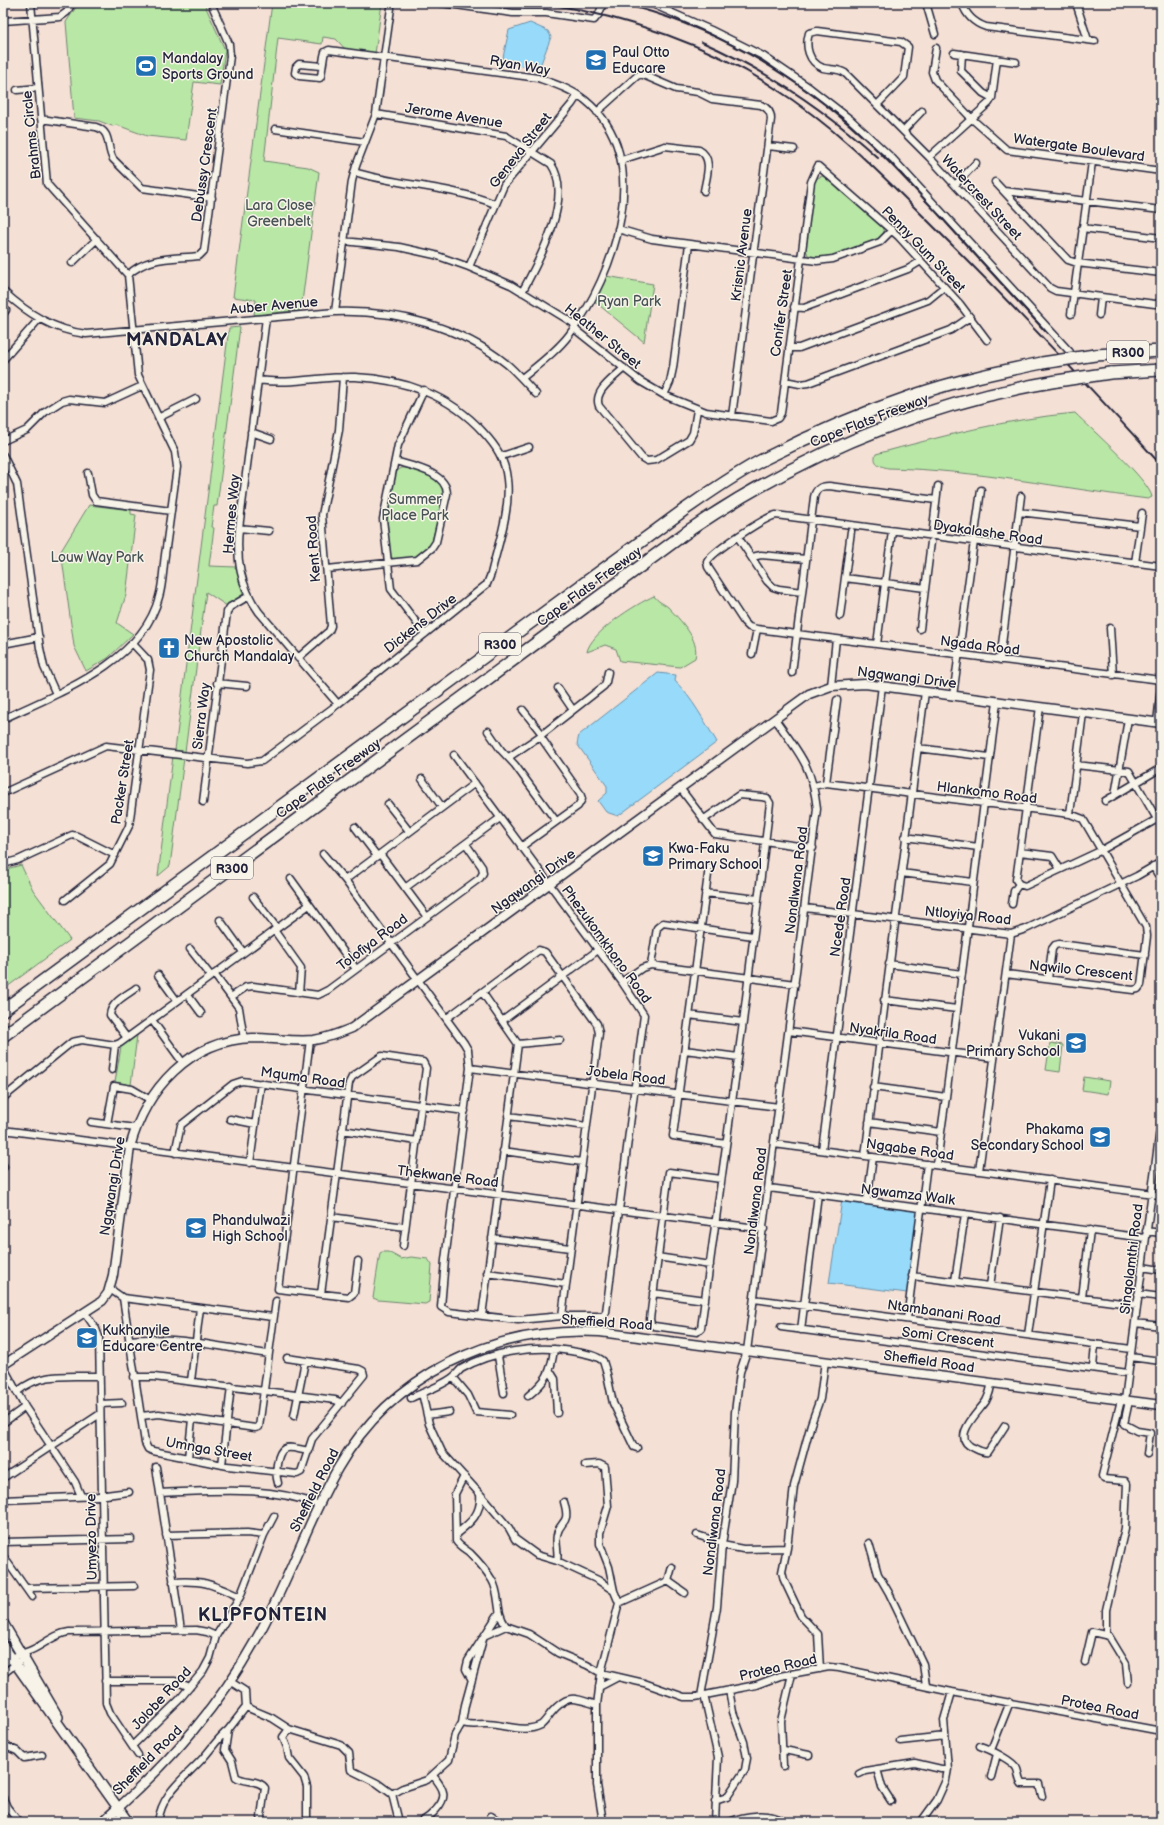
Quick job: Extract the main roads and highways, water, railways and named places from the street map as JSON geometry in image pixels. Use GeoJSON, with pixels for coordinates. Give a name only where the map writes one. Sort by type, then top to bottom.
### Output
{"type":"FeatureCollection","features":[{"type":"Feature","properties":{"kind":"highway","name":"Cape Flats Freeway"},"geometry":{"type":"LineString","coordinates":[[3,1010],[684,510],[766,458],[865,413],[920,393],[969,379],[1095,355],[1161,351]]}},
{"type":"Feature","properties":{"kind":"highway","name":"Cape Flats Freeway"},"geometry":{"type":"LineString","coordinates":[[3,1036],[691,529],[747,493],[839,445],[921,414],[976,397],[1057,381],[1110,373],[1161,370]]}},
{"type":"Feature","properties":{"kind":"main road"},"geometry":{"type":"LineString","coordinates":[[3,1623],[25,1654],[73,1744]]}},
{"type":"Feature","properties":{"kind":"main road"},"geometry":{"type":"LineString","coordinates":[[3,1646],[117,1809],[128,1822]]}},
{"type":"Feature","properties":{"kind":"main road"},"geometry":{"type":"LineString","coordinates":[[103,1822],[117,1809]]}},
{"type":"Feature","properties":{"kind":"water"},"geometry":{"type":"Polygon","coordinates":[[[530,23],[548,31],[551,37],[538,69],[502,62],[509,30],[530,23]]]}},
{"type":"Feature","properties":{"kind":"water"},"geometry":{"type":"Polygon","coordinates":[[[658,673],[676,675],[675,681],[693,703],[717,742],[618,816],[606,812],[598,801],[607,793],[607,786],[577,744],[579,735],[658,673]]]}},
{"type":"Feature","properties":{"kind":"water"},"geometry":{"type":"Polygon","coordinates":[[[842,1200],[914,1209],[918,1214],[907,1293],[829,1283],[842,1200]]]}},
{"type":"Feature","properties":{"kind":"railway"},"geometry":{"type":"LineString","coordinates":[[544,3],[634,24],[692,44],[747,71],[796,102],[817,118],[879,172],[1050,346],[1161,465]]}},
{"type":"Feature","properties":{"kind":"railway"},"geometry":{"type":"LineString","coordinates":[[619,3],[653,12],[718,38],[780,72],[809,92],[863,137],[903,176],[1045,331]]}},
{"type":"Feature","properties":{"kind":"railway"},"geometry":{"type":"LineString","coordinates":[[702,42],[750,66],[795,93],[858,140],[878,158]]}},
{"type":"Feature","properties":{"kind":"place","name":"Paul Otto Educare"},"geometry":{"type":"Point","coordinates":[596,60]}},
{"type":"Feature","properties":{"kind":"place","name":"Mandalay Sports Ground"},"geometry":{"type":"Point","coordinates":[146,66]}},
{"type":"Feature","properties":{"kind":"place","name":"New Apostolic Church Mandalay"},"geometry":{"type":"Point","coordinates":[169,648]}},
{"type":"Feature","properties":{"kind":"place","name":"Kwa-Faku Primary School"},"geometry":{"type":"Point","coordinates":[653,856]}},
{"type":"Feature","properties":{"kind":"place","name":"Vukani Primary School"},"geometry":{"type":"Point","coordinates":[1076,1043]}},
{"type":"Feature","properties":{"kind":"place","name":"Phakama Secondary School"},"geometry":{"type":"Point","coordinates":[1100,1137]}},
{"type":"Feature","properties":{"kind":"place","name":"Phandulwazi High School"},"geometry":{"type":"Point","coordinates":[196,1228]}},
{"type":"Feature","properties":{"kind":"place","name":"Kukhanyile Educare Centre"},"geometry":{"type":"Point","coordinates":[87,1338]}},
{"type":"Feature","properties":{"kind":"district","name":"MANDALAY"},"geometry":{"type":"Point","coordinates":[177,340]}},
{"type":"Feature","properties":{"kind":"district","name":"KLIPFONTEIN"},"geometry":{"type":"Point","coordinates":[263,1615]}},
{"type":"Feature","properties":{"kind":"park label","name":"Lara Close Greenbelt"},"geometry":{"type":"Point","coordinates":[279,214]}},
{"type":"Feature","properties":{"kind":"park label","name":"Ryan Park"},"geometry":{"type":"Point","coordinates":[629,301]}},
{"type":"Feature","properties":{"kind":"park label","name":"Summer Place Park"},"geometry":{"type":"Point","coordinates":[415,508]}},
{"type":"Feature","properties":{"kind":"park label","name":"Louw Way Park"},"geometry":{"type":"Point","coordinates":[97,557]}}]}
